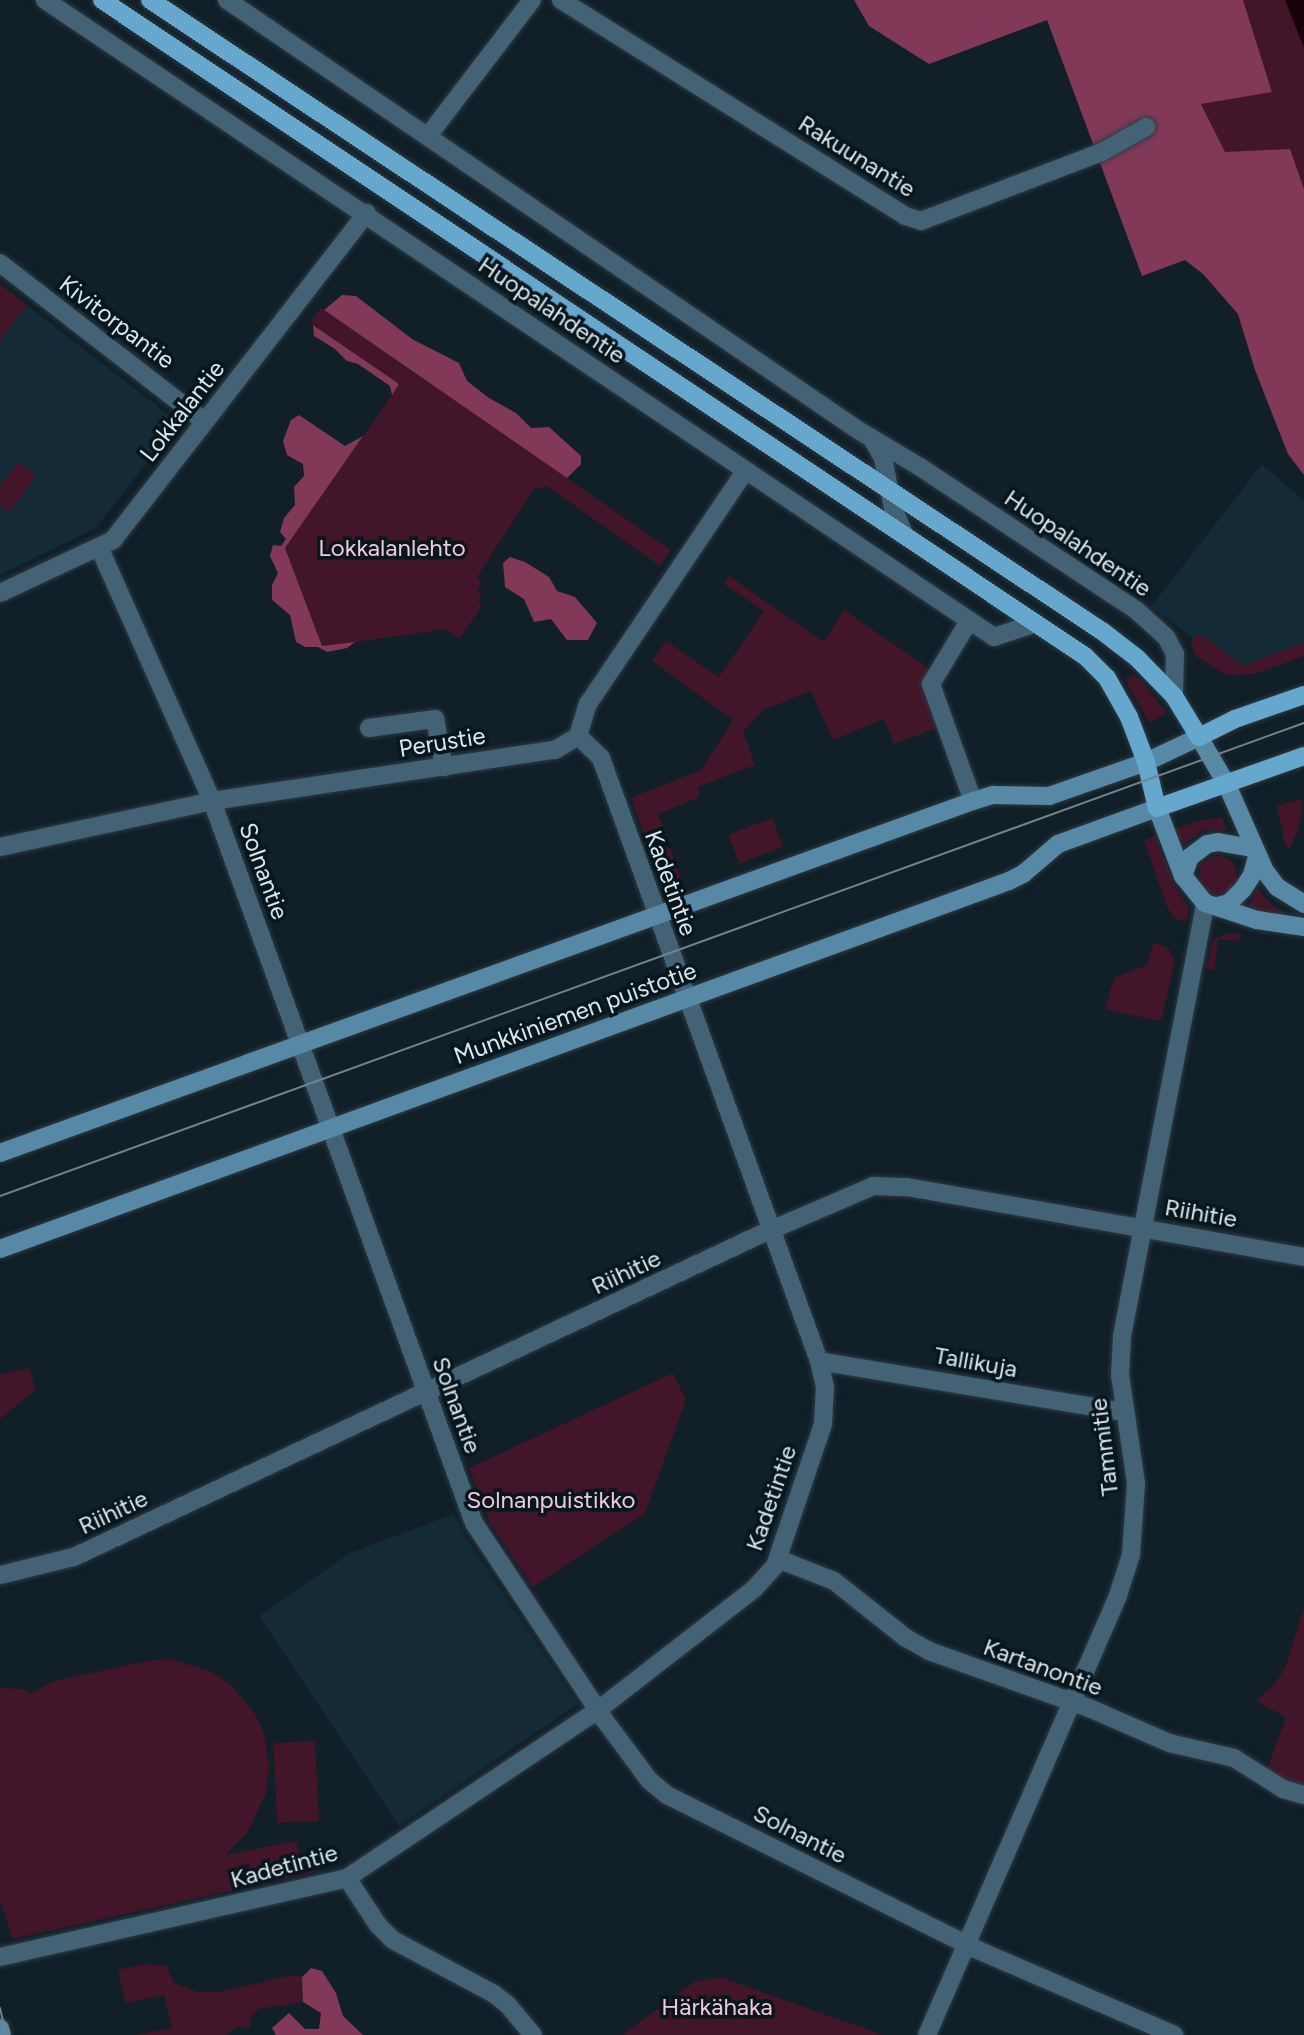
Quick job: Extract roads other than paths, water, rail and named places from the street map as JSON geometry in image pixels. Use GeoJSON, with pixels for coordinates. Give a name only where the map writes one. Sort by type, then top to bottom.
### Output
{"type":"FeatureCollection","features":[{"type":"Feature","properties":{"kind":"main road","name":"Huopalahdentie"},"geometry":{"type":"LineString","coordinates":[[102,0],[1085,656],[1107,678],[1129,718],[1146,762],[1157,808]]}},
{"type":"Feature","properties":{"kind":"main road","name":"Huopalahdentie"},"geometry":{"type":"LineString","coordinates":[[150,0],[1121,644],[1174,696],[1199,737]]}},
{"type":"Feature","properties":{"kind":"main road"},"geometry":{"type":"LineString","coordinates":[[1199,737],[1235,719],[1304,695]]}},
{"type":"Feature","properties":{"kind":"main road"},"geometry":{"type":"LineString","coordinates":[[1157,808],[1304,756]]}},
{"type":"Feature","properties":{"kind":"street","name":"Huopalahdentie"},"geometry":{"type":"LineString","coordinates":[[45,0],[994,637],[1036,623]]}},
{"type":"Feature","properties":{"kind":"street","name":"Huopalahdentie"},"geometry":{"type":"LineString","coordinates":[[227,0],[872,439],[938,479],[1136,610],[1166,637],[1175,654],[1174,696]]}},
{"type":"Feature","properties":{"kind":"street"},"geometry":{"type":"LineString","coordinates":[[428,136],[532,0]]}},
{"type":"Feature","properties":{"kind":"street","name":"Rakuunantie"},"geometry":{"type":"LineString","coordinates":[[561,0],[905,216],[921,221],[1102,152],[1146,127]]}},
{"type":"Feature","properties":{"kind":"street","name":"Lokkalantie"},"geometry":{"type":"LineString","coordinates":[[0,593],[113,540],[366,213]]}},
{"type":"Feature","properties":{"kind":"street","name":"Kivitorpantie"},"geometry":{"type":"LineString","coordinates":[[0,264],[204,421]]}},
{"type":"Feature","properties":{"kind":"street"},"geometry":{"type":"LineString","coordinates":[[872,439],[883,458],[893,508],[905,536]]}},
{"type":"Feature","properties":{"kind":"street"},"geometry":{"type":"LineString","coordinates":[[578,736],[589,704],[745,471]]}},
{"type":"Feature","properties":{"kind":"street","name":"Solnantie"},"geometry":{"type":"LineString","coordinates":[[99,547],[212,802],[474,1523],[598,1710],[649,1780],[667,1795],[967,1945],[1174,2035]]}},
{"type":"Feature","properties":{"kind":"street"},"geometry":{"type":"LineString","coordinates":[[969,621],[931,684],[973,802]]}},
{"type":"Feature","properties":{"kind":"street"},"geometry":{"type":"LineString","coordinates":[[369,728],[435,719],[444,766]]}},
{"type":"Feature","properties":{"kind":"street","name":"Perustie"},"geometry":{"type":"LineString","coordinates":[[0,847],[212,802],[555,750],[578,736]]}},
{"type":"Feature","properties":{"kind":"street","name":"Kadetintie"},"geometry":{"type":"LineString","coordinates":[[0,1957],[347,1878],[598,1710],[754,1589],[778,1559],[825,1411],[825,1387],[819,1361],[601,758],[578,736]]}},
{"type":"Feature","properties":{"kind":"street","name":"Huopalahdentie"},"geometry":{"type":"LineString","coordinates":[[1199,737],[1227,785],[1255,852],[1278,887],[1304,904]]}},
{"type":"Feature","properties":{"kind":"street"},"geometry":{"type":"LineString","coordinates":[[0,1153],[993,795],[1049,796],[1146,762],[1199,737]]}},
{"type":"Feature","properties":{"kind":"street"},"geometry":{"type":"LineString","coordinates":[[1157,808],[1183,876],[1211,905],[1257,920],[1304,927]]}},
{"type":"Feature","properties":{"kind":"street","name":"Munkkiniemen puistotie"},"geometry":{"type":"LineString","coordinates":[[0,1249],[1009,881],[1023,874],[1058,844],[1157,808]]}},
{"type":"Feature","properties":{"kind":"street"},"geometry":{"type":"LineString","coordinates":[[1183,876],[1191,857],[1207,844],[1218,842],[1255,852],[1251,875],[1243,889],[1229,903],[1211,905]]}},
{"type":"Feature","properties":{"kind":"street","name":"Tammitie"},"geometry":{"type":"LineString","coordinates":[[927,2035],[1118,1595],[1130,1555],[1136,1483],[1121,1375],[1122,1341],[1142,1228],[1211,905]]}},
{"type":"Feature","properties":{"kind":"street","name":"Riihitie"},"geometry":{"type":"LineString","coordinates":[[0,1575],[74,1557],[770,1231],[873,1186],[886,1184],[1304,1256]]}},
{"type":"Feature","properties":{"kind":"street","name":"Tallikuja"},"geometry":{"type":"LineString","coordinates":[[819,1361],[1125,1412]]}},
{"type":"Feature","properties":{"kind":"street","name":"Kartanontie"},"geometry":{"type":"LineString","coordinates":[[778,1559],[834,1581],[906,1638],[929,1651],[1070,1702],[1169,1743],[1234,1758],[1283,1789],[1304,1795]]}},
{"type":"Feature","properties":{"kind":"street"},"geometry":{"type":"LineString","coordinates":[[347,1878],[378,1925],[393,1940],[494,1994],[507,2004],[533,2035]]}},
{"type":"Feature","properties":{"kind":"street"},"geometry":{"type":"LineString","coordinates":[[0,2028],[2,2035]]}},
{"type":"Feature","properties":{"kind":"tram line"},"geometry":{"type":"LineString","coordinates":[[0,1196],[1304,723]]}},
{"type":"Feature","properties":{"kind":"tram line"},"geometry":{"type":"LineString","coordinates":[[0,2008],[6,2035]]}},
{"type":"Feature","properties":{"kind":"park label","name":"Lokkalanlehto"},"geometry":{"type":"Point","coordinates":[392,548]}},
{"type":"Feature","properties":{"kind":"park label","name":"Solnanpuistikko"},"geometry":{"type":"Point","coordinates":[551,1500]}},
{"type":"Feature","properties":{"kind":"park label","name":"Härkähaka"},"geometry":{"type":"Point","coordinates":[717,2007]}}]}
